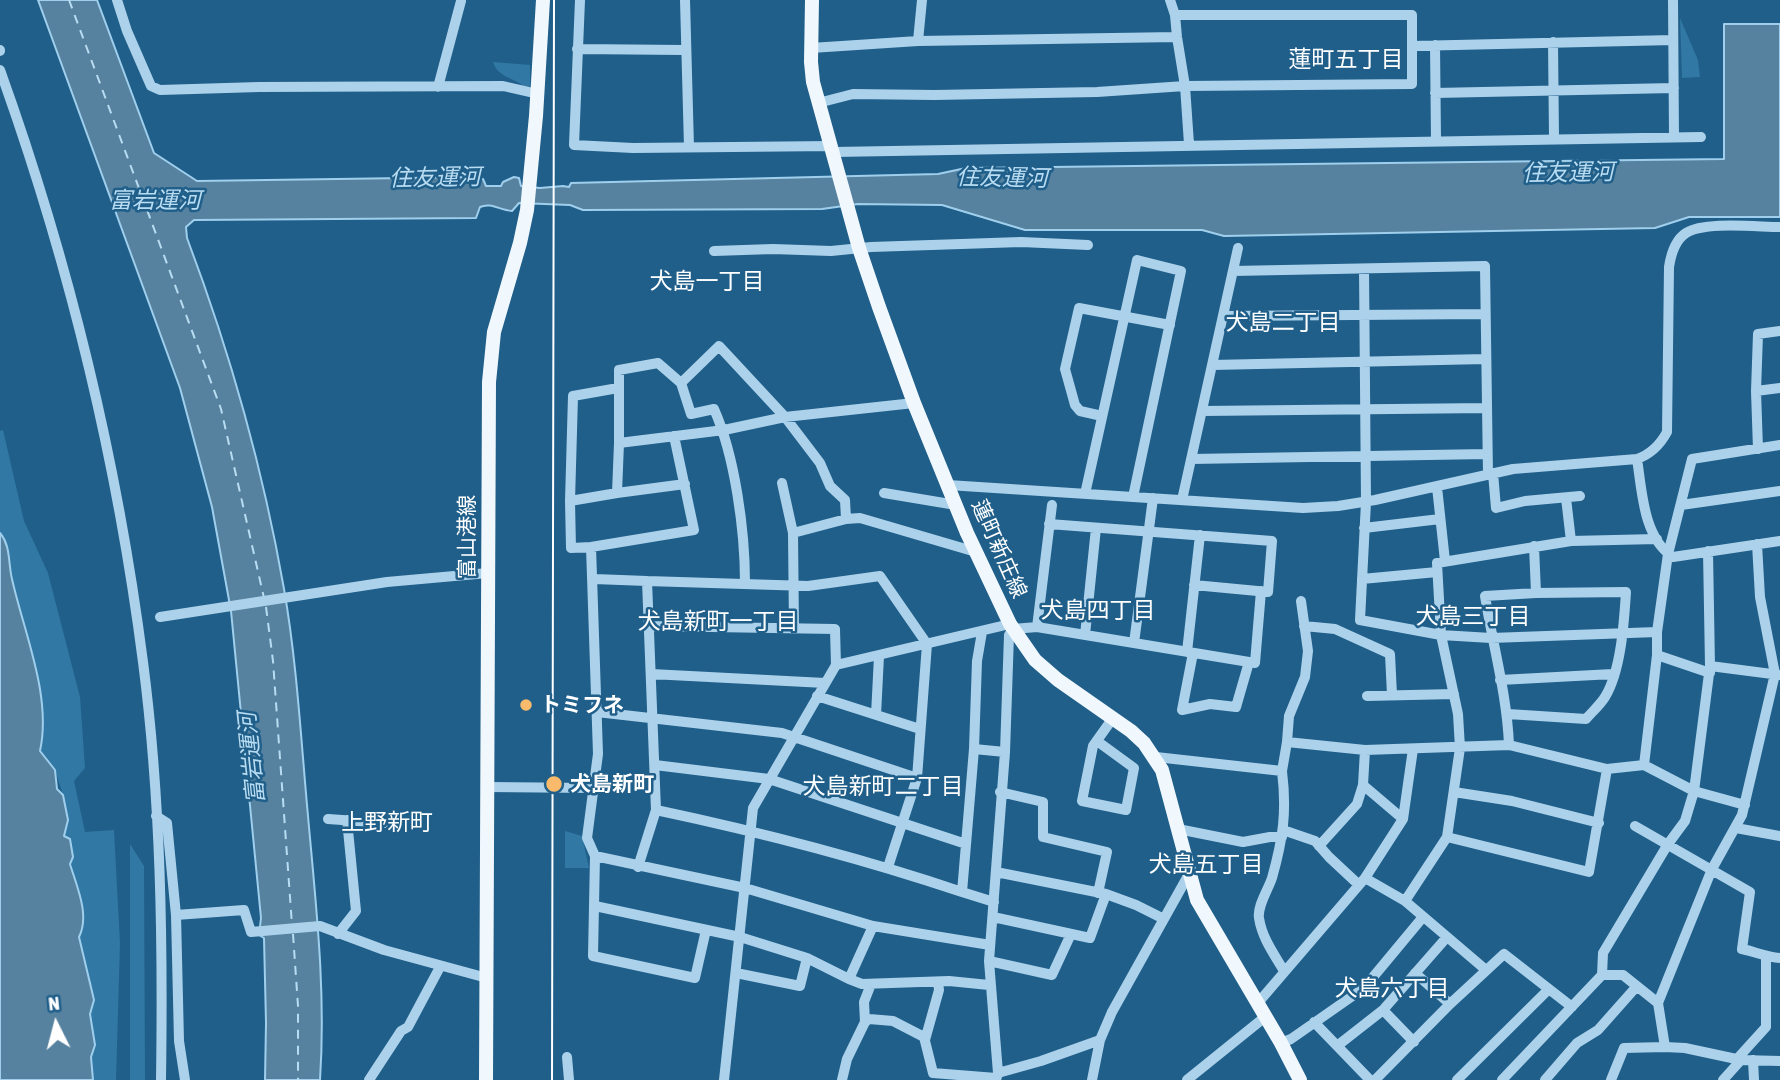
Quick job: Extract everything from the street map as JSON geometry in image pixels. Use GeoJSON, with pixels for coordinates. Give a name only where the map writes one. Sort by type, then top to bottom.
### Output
{"type":"FeatureCollection","features":[{"type":"Feature","properties":{"kind":"main road","name":"富山港線"},"geometry":{"type":"LineString","coordinates":[[486,1080],[491,358],[497,318],[527,210],[538,94],[543,0]]}},
{"type":"Feature","properties":{"kind":"main road","name":"蓮町新庄線"},"geometry":{"type":"LineString","coordinates":[[812,0],[813,82],[859,248],[914,403],[976,552],[1011,627],[1035,660],[1144,743],[1156,757],[1162,770],[1197,900],[1300,1080]]}},
{"type":"Feature","properties":{"kind":"street"},"geometry":{"type":"LineString","coordinates":[[117,0],[151,86],[160,90],[503,86],[538,94]]}},
{"type":"Feature","properties":{"kind":"street"},"geometry":{"type":"LineString","coordinates":[[580,0],[574,145],[834,152],[1701,137]]}},
{"type":"Feature","properties":{"kind":"street"},"geometry":{"type":"LineString","coordinates":[[685,0],[684,50],[689,147]]}},
{"type":"Feature","properties":{"kind":"street"},"geometry":{"type":"LineString","coordinates":[[918,41],[922,0]]}},
{"type":"Feature","properties":{"kind":"street"},"geometry":{"type":"LineString","coordinates":[[1170,0],[1175,15],[1185,86],[1189,144]]}},
{"type":"Feature","properties":{"kind":"street"},"geometry":{"type":"LineString","coordinates":[[438,87],[461,1]]}},
{"type":"Feature","properties":{"kind":"street"},"geometry":{"type":"LineString","coordinates":[[1673,2],[1674,137]]}},
{"type":"Feature","properties":{"kind":"street"},"geometry":{"type":"LineString","coordinates":[[818,103],[853,94],[934,95],[1083,92],[1185,86],[1412,84],[1412,15],[1175,15]]}},
{"type":"Feature","properties":{"kind":"street"},"geometry":{"type":"LineString","coordinates":[[811,48],[918,41],[1177,37]]}},
{"type":"Feature","properties":{"kind":"street"},"geometry":{"type":"LineString","coordinates":[[1412,46],[1673,40]]}},
{"type":"Feature","properties":{"kind":"street"},"geometry":{"type":"LineString","coordinates":[[1553,42],[1555,138]]}},
{"type":"Feature","properties":{"kind":"street"},"geometry":{"type":"LineString","coordinates":[[1435,45],[1436,140]]}},
{"type":"Feature","properties":{"kind":"street"},"geometry":{"type":"LineString","coordinates":[[577,48],[684,50]]}},
{"type":"Feature","properties":{"kind":"street"},"geometry":{"type":"LineString","coordinates":[[0,70],[65,275],[104,433],[125,542],[143,664],[156,816],[161,972],[160,1080]]}},
{"type":"Feature","properties":{"kind":"street"},"geometry":{"type":"LineString","coordinates":[[1435,93],[1674,88]]}},
{"type":"Feature","properties":{"kind":"street"},"geometry":{"type":"LineString","coordinates":[[948,485],[1303,508],[1366,502],[1513,469],[1637,459],[1660,444],[1667,432],[1669,267],[1677,242],[1687,232],[1704,227],[1780,227]]}},
{"type":"Feature","properties":{"kind":"street"},"geometry":{"type":"LineString","coordinates":[[715,251],[831,251],[1021,242],[1088,245]]}},
{"type":"Feature","properties":{"kind":"street"},"geometry":{"type":"LineString","coordinates":[[1182,500],[1238,248]]}},
{"type":"Feature","properties":{"kind":"street"},"geometry":{"type":"LineString","coordinates":[[1085,494],[1137,260],[1181,271],[1133,497]]}},
{"type":"Feature","properties":{"kind":"street"},"geometry":{"type":"LineString","coordinates":[[1233,271],[1485,266],[1487,454],[1496,508],[1580,496]]}},
{"type":"Feature","properties":{"kind":"street"},"geometry":{"type":"LineString","coordinates":[[1364,269],[1366,502],[1360,620],[1441,635],[1491,638],[1657,632]]}},
{"type":"Feature","properties":{"kind":"street"},"geometry":{"type":"LineString","coordinates":[[1102,416],[1080,411],[1075,405],[1065,369],[1079,307],[1170,325]]}},
{"type":"Feature","properties":{"kind":"street"},"geometry":{"type":"LineString","coordinates":[[1223,316],[1485,314]]}},
{"type":"Feature","properties":{"kind":"street"},"geometry":{"type":"LineString","coordinates":[[1758,449],[1758,334],[1780,331]]}},
{"type":"Feature","properties":{"kind":"street"},"geometry":{"type":"LineString","coordinates":[[681,383],[719,346],[785,417],[821,463],[830,486],[845,500],[846,519]]}},
{"type":"Feature","properties":{"kind":"street"},"geometry":{"type":"LineString","coordinates":[[1212,365],[1486,359]]}},
{"type":"Feature","properties":{"kind":"street"},"geometry":{"type":"LineString","coordinates":[[617,493],[619,370],[658,363],[681,383],[691,414],[714,409],[724,430],[745,543],[745,583]]}},
{"type":"Feature","properties":{"kind":"street"},"geometry":{"type":"LineString","coordinates":[[618,388],[573,396],[571,548],[694,530],[674,436]]}},
{"type":"Feature","properties":{"kind":"street"},"geometry":{"type":"LineString","coordinates":[[1756,391],[1780,388]]}},
{"type":"Feature","properties":{"kind":"street"},"geometry":{"type":"LineString","coordinates":[[619,443],[724,430],[785,417],[914,403]]}},
{"type":"Feature","properties":{"kind":"street"},"geometry":{"type":"LineString","coordinates":[[1202,411],[1487,408]]}},
{"type":"Feature","properties":{"kind":"street"},"geometry":{"type":"LineString","coordinates":[[1644,765],[1657,655],[1657,632],[1668,554],[1692,459],[1780,446]]}},
{"type":"Feature","properties":{"kind":"street"},"geometry":{"type":"LineString","coordinates":[[1191,459],[1487,454]]}},
{"type":"Feature","properties":{"kind":"street"},"geometry":{"type":"LineString","coordinates":[[1637,459],[1647,519],[1663,551],[1672,557],[1780,541]]}},
{"type":"Feature","properties":{"kind":"street"},"geometry":{"type":"LineString","coordinates":[[782,483],[793,533],[794,628]]}},
{"type":"Feature","properties":{"kind":"street"},"geometry":{"type":"LineString","coordinates":[[570,501],[685,484]]}},
{"type":"Feature","properties":{"kind":"street"},"geometry":{"type":"LineString","coordinates":[[1437,487],[1445,561]]}},
{"type":"Feature","properties":{"kind":"street"},"geometry":{"type":"LineString","coordinates":[[1681,505],[1780,491]]}},
{"type":"Feature","properties":{"kind":"street"},"geometry":{"type":"LineString","coordinates":[[884,493],[956,505]]}},
{"type":"Feature","properties":{"kind":"street"},"geometry":{"type":"LineString","coordinates":[[1134,643],[1153,498]]}},
{"type":"Feature","properties":{"kind":"street"},"geometry":{"type":"LineString","coordinates":[[1566,498],[1571,541]]}},
{"type":"Feature","properties":{"kind":"street"},"geometry":{"type":"LineString","coordinates":[[1037,627],[1052,505]]}},
{"type":"Feature","properties":{"kind":"street"},"geometry":{"type":"LineString","coordinates":[[793,533],[860,518],[976,552]]}},
{"type":"Feature","properties":{"kind":"street"},"geometry":{"type":"LineString","coordinates":[[1364,528],[1440,519]]}},
{"type":"Feature","properties":{"kind":"street"},"geometry":{"type":"LineString","coordinates":[[1049,524],[1272,541],[1268,592],[1194,585]]}},
{"type":"Feature","properties":{"kind":"street"},"geometry":{"type":"LineString","coordinates":[[1085,635],[1096,528]]}},
{"type":"Feature","properties":{"kind":"street"},"geometry":{"type":"LineString","coordinates":[[1200,535],[1182,710],[1210,704],[1236,707],[1249,662]]}},
{"type":"Feature","properties":{"kind":"street"},"geometry":{"type":"LineString","coordinates":[[1405,901],[1447,837],[1460,748],[1458,714],[1441,635],[1437,563],[1571,541],[1657,538]]}},
{"type":"Feature","properties":{"kind":"street"},"geometry":{"type":"LineString","coordinates":[[1665,1046],[1658,1003],[1712,869],[1736,828],[1745,805],[1778,675],[1760,597],[1757,544]]}},
{"type":"Feature","properties":{"kind":"street"},"geometry":{"type":"LineString","coordinates":[[1534,546],[1536,593]]}},
{"type":"Feature","properties":{"kind":"street"},"geometry":{"type":"LineString","coordinates":[[592,547],[598,754],[587,838],[594,856],[593,956],[695,978],[706,930]]}},
{"type":"Feature","properties":{"kind":"street"},"geometry":{"type":"LineString","coordinates":[[1502,1080],[1602,975],[1603,953],[1668,844],[1685,821],[1694,791],[1710,669],[1709,551]]}},
{"type":"Feature","properties":{"kind":"street"},"geometry":{"type":"LineString","coordinates":[[1362,579],[1437,572]]}},
{"type":"Feature","properties":{"kind":"street"},"geometry":{"type":"LineString","coordinates":[[160,617],[411,579],[488,573]]}},
{"type":"Feature","properties":{"kind":"street"},"geometry":{"type":"LineString","coordinates":[[594,579],[808,586],[880,576],[927,644],[917,778],[888,867]]}},
{"type":"Feature","properties":{"kind":"street"},"geometry":{"type":"LineString","coordinates":[[638,867],[656,810],[647,581]]}},
{"type":"Feature","properties":{"kind":"street"},"geometry":{"type":"LineString","coordinates":[[836,665],[1011,627],[1037,627],[1255,663],[1261,591]]}},
{"type":"Feature","properties":{"kind":"street"},"geometry":{"type":"LineString","coordinates":[[1508,714],[1586,719],[1604,700],[1613,674],[1623,632],[1626,592],[1485,596],[1491,638],[1508,714],[1509,745]]}},
{"type":"Feature","properties":{"kind":"street"},"geometry":{"type":"LineString","coordinates":[[1284,971],[1263,935],[1258,915],[1272,879],[1282,834],[1286,805],[1282,772],[1289,716],[1305,677],[1308,651],[1301,601]]}},
{"type":"Feature","properties":{"kind":"street"},"geometry":{"type":"LineString","coordinates":[[650,626],[835,629],[836,665],[753,807],[724,1080]]}},
{"type":"Feature","properties":{"kind":"street"},"geometry":{"type":"LineString","coordinates":[[1304,626],[1335,629],[1390,654],[1392,695]]}},
{"type":"Feature","properties":{"kind":"street"},"geometry":{"type":"LineString","coordinates":[[996,1077],[989,961],[1011,627]]}},
{"type":"Feature","properties":{"kind":"street"},"geometry":{"type":"LineString","coordinates":[[962,892],[974,749],[977,661],[982,632]]}},
{"type":"Feature","properties":{"kind":"street"},"geometry":{"type":"LineString","coordinates":[[1657,655],[1710,669],[1778,675]]}},
{"type":"Feature","properties":{"kind":"street"},"geometry":{"type":"LineString","coordinates":[[876,715],[879,656]]}},
{"type":"Feature","properties":{"kind":"street"},"geometry":{"type":"LineString","coordinates":[[651,674],[824,683]]}},
{"type":"Feature","properties":{"kind":"street"},"geometry":{"type":"LineString","coordinates":[[1500,680],[1613,674]]}},
{"type":"Feature","properties":{"kind":"street"},"geometry":{"type":"LineString","coordinates":[[1367,696],[1454,694]]}},
{"type":"Feature","properties":{"kind":"street"},"geometry":{"type":"LineString","coordinates":[[817,696],[920,729]]}},
{"type":"Feature","properties":{"kind":"street"},"geometry":{"type":"LineString","coordinates":[[597,712],[782,733],[917,778]]}},
{"type":"Feature","properties":{"kind":"street"},"geometry":{"type":"LineString","coordinates":[[1097,741],[1134,768],[1126,810],[1082,801],[1093,746],[1112,718]]}},
{"type":"Feature","properties":{"kind":"street"},"geometry":{"type":"LineString","coordinates":[[1287,742],[1365,750],[1509,745],[1607,769],[1644,765],[1694,791],[1745,805]]}},
{"type":"Feature","properties":{"kind":"street"},"geometry":{"type":"LineString","coordinates":[[974,749],[1004,752]]}},
{"type":"Feature","properties":{"kind":"street"},"geometry":{"type":"LineString","coordinates":[[1257,1004],[1362,881],[1403,820],[1413,749]]}},
{"type":"Feature","properties":{"kind":"street"},"geometry":{"type":"LineString","coordinates":[[1319,846],[1357,804],[1363,785],[1365,750]]}},
{"type":"Feature","properties":{"kind":"street"},"geometry":{"type":"LineString","coordinates":[[1156,757],[1282,772]]}},
{"type":"Feature","properties":{"kind":"street"},"geometry":{"type":"LineString","coordinates":[[655,765],[769,779],[966,844]]}},
{"type":"Feature","properties":{"kind":"street"},"geometry":{"type":"LineString","coordinates":[[1447,837],[1590,872],[1607,769]]}},
{"type":"Feature","properties":{"kind":"street"},"geometry":{"type":"LineString","coordinates":[[1363,785],[1403,820]]}},
{"type":"Feature","properties":{"kind":"street"},"geometry":{"type":"LineString","coordinates":[[487,787],[593,788]]}},
{"type":"Feature","properties":{"kind":"street"},"geometry":{"type":"LineString","coordinates":[[993,917],[1090,938],[1102,894],[1107,852],[1043,837],[1043,802],[1000,792]]}},
{"type":"Feature","properties":{"kind":"street"},"geometry":{"type":"LineString","coordinates":[[1454,792],[1512,801],[1599,823]]}},
{"type":"Feature","properties":{"kind":"street"},"geometry":{"type":"LineString","coordinates":[[656,810],[751,830],[888,867],[994,902]]}},
{"type":"Feature","properties":{"kind":"street"},"geometry":{"type":"LineString","coordinates":[[156,816],[167,823],[176,915],[179,1041],[185,1080]]}},
{"type":"Feature","properties":{"kind":"street"},"geometry":{"type":"LineString","coordinates":[[328,819],[399,824]]}},
{"type":"Feature","properties":{"kind":"street"},"geometry":{"type":"LineString","coordinates":[[338,934],[356,911],[347,820]]}},
{"type":"Feature","properties":{"kind":"street"},"geometry":{"type":"LineString","coordinates":[[1635,826],[1750,891],[1742,949],[1759,952],[1766,957],[1780,958]]}},
{"type":"Feature","properties":{"kind":"street"},"geometry":{"type":"LineString","coordinates":[[1736,828],[1780,836]]}},
{"type":"Feature","properties":{"kind":"street"},"geometry":{"type":"LineString","coordinates":[[1178,829],[1243,842],[1282,834],[1315,841],[1362,881],[1405,901],[1486,970]]}},
{"type":"Feature","properties":{"kind":"street"},"geometry":{"type":"LineString","coordinates":[[594,856],[745,888],[873,926],[990,945]]}},
{"type":"Feature","properties":{"kind":"street"},"geometry":{"type":"LineString","coordinates":[[996,872],[1102,894],[1136,905],[1164,919]]}},
{"type":"Feature","properties":{"kind":"street"},"geometry":{"type":"LineString","coordinates":[[1092,1080],[1100,1040],[1189,874]]}},
{"type":"Feature","properties":{"kind":"street"},"geometry":{"type":"LineString","coordinates":[[595,906],[740,937],[807,958],[862,984],[937,982],[989,985]]}},
{"type":"Feature","properties":{"kind":"street"},"geometry":{"type":"LineString","coordinates":[[176,915],[244,910],[251,932],[320,926],[440,967],[487,978]]}},
{"type":"Feature","properties":{"kind":"street"},"geometry":{"type":"LineString","coordinates":[[1281,1043],[1291,1039],[1364,988],[1423,918]]}},
{"type":"Feature","properties":{"kind":"street"},"geometry":{"type":"LineString","coordinates":[[849,979],[873,926]]}},
{"type":"Feature","properties":{"kind":"street"},"geometry":{"type":"LineString","coordinates":[[989,961],[1052,975],[1071,934]]}},
{"type":"Feature","properties":{"kind":"street"},"geometry":{"type":"LineString","coordinates":[[1337,1046],[1383,1010],[1447,937]]}},
{"type":"Feature","properties":{"kind":"street"},"geometry":{"type":"LineString","coordinates":[[1314,1022],[1372,1080],[1504,954],[1572,1007]]}},
{"type":"Feature","properties":{"kind":"street"},"geometry":{"type":"LineString","coordinates":[[1723,1080],[1743,1060],[1766,1027],[1766,957]]}},
{"type":"Feature","properties":{"kind":"street"},"geometry":{"type":"LineString","coordinates":[[736,973],[800,986],[807,958]]}},
{"type":"Feature","properties":{"kind":"street"},"geometry":{"type":"LineString","coordinates":[[369,1080],[401,1031],[408,1027],[440,967]]}},
{"type":"Feature","properties":{"kind":"street"},"geometry":{"type":"LineString","coordinates":[[1415,973],[1450,1004]]}},
{"type":"Feature","properties":{"kind":"street"},"geometry":{"type":"LineString","coordinates":[[1602,975],[1623,975],[1658,1003]]}},
{"type":"Feature","properties":{"kind":"street"},"geometry":{"type":"LineString","coordinates":[[925,1040],[939,990],[937,982]]}},
{"type":"Feature","properties":{"kind":"street"},"geometry":{"type":"LineString","coordinates":[[842,1080],[847,1059],[865,1022],[863,1002],[871,984]]}},
{"type":"Feature","properties":{"kind":"street"},"geometry":{"type":"LineString","coordinates":[[1545,1080],[1577,1043],[1598,1030],[1637,986]]}},
{"type":"Feature","properties":{"kind":"street"},"geometry":{"type":"LineString","coordinates":[[1457,1080],[1549,989]]}},
{"type":"Feature","properties":{"kind":"street"},"geometry":{"type":"LineString","coordinates":[[1383,1010],[1414,1042]]}},
{"type":"Feature","properties":{"kind":"street"},"geometry":{"type":"LineString","coordinates":[[1187,1080],[1198,1076],[1265,1017]]}},
{"type":"Feature","properties":{"kind":"street"},"geometry":{"type":"LineString","coordinates":[[865,1022],[869,1019],[893,1021],[924,1037],[933,1073],[996,1077],[1100,1040]]}},
{"type":"Feature","properties":{"kind":"street"},"geometry":{"type":"LineString","coordinates":[[1612,1080],[1624,1048],[1665,1046],[1743,1060],[1780,1061]]}},
{"type":"Feature","properties":{"kind":"street"},"geometry":{"type":"LineString","coordinates":[[567,1057],[570,1080]]}},
{"type":"Feature","properties":{"kind":"street"},"geometry":{"type":"LineString","coordinates":[[1743,1060],[1754,1080]]}},
{"type":"Feature","properties":{"kind":"shaded area"},"geometry":{"type":"Polygon","coordinates":[[[1680,18],[1698,60],[1700,77],[1682,78],[1680,18]]]}},
{"type":"Feature","properties":{"kind":"shaded area"},"geometry":{"type":"Polygon","coordinates":[[[493,62],[530,65],[530,86],[526,88],[502,74],[493,62]]]}},
{"type":"Feature","properties":{"kind":"shaded area"},"geometry":{"type":"Polygon","coordinates":[[[3,430],[24,521],[48,573],[80,697],[85,768],[74,781],[85,832],[114,830],[120,943],[116,1080],[93,1080],[91,1057],[95,1045],[90,1014],[94,999],[79,937],[83,928],[82,905],[64,836],[68,820],[55,770],[40,751],[43,730],[40,687],[12,579],[8,549],[0,533],[0,431],[3,430]]]}},
{"type":"Feature","properties":{"kind":"shaded area"},"geometry":{"type":"Polygon","coordinates":[[[565,831],[582,836],[589,868],[565,868],[565,831]]]}},
{"type":"Feature","properties":{"kind":"shaded area"},"geometry":{"type":"Polygon","coordinates":[[[130,844],[144,866],[145,1080],[130,1080],[130,844]]]}},
{"type":"Feature","properties":{"kind":"water","name":"富岩運河"},"geometry":{"type":"Polygon","coordinates":[[[38,0],[97,0],[154,153],[197,181],[476,177],[483,179],[486,186],[501,186],[503,182],[514,177],[519,178],[521,186],[540,188],[569,187],[571,183],[938,174],[966,168],[1724,159],[1724,24],[1780,24],[1780,217],[1689,217],[1655,228],[1224,236],[1202,230],[1025,230],[942,205],[858,204],[822,209],[583,210],[570,205],[519,203],[512,211],[492,206],[480,207],[476,218],[194,220],[186,227],[187,238],[244,411],[284,589],[295,674],[317,915],[322,1013],[320,1080],[265,1080],[264,938],[259,935],[261,918],[231,611],[212,507],[180,388],[38,0]]]}},
{"type":"Feature","properties":{"kind":"water"},"geometry":{"type":"Polygon","coordinates":[[[0,533],[8,549],[12,579],[40,687],[43,730],[40,751],[55,770],[57,789],[63,795],[68,820],[64,836],[70,839],[73,857],[70,864],[83,910],[79,937],[94,1000],[90,1014],[95,1045],[91,1057],[93,1080],[0,1080],[0,533]]]}},
{"type":"Feature","properties":{"kind":"ferry route"},"geometry":{"type":"LineString","coordinates":[[69,0],[221,409],[264,598]]}},
{"type":"Feature","properties":{"kind":"ferry route"},"geometry":{"type":"LineString","coordinates":[[266,607],[273,661],[292,925]]}},
{"type":"Feature","properties":{"kind":"ferry route"},"geometry":{"type":"LineString","coordinates":[[293,934],[298,1006],[298,1080]]}},
{"type":"Feature","properties":{"kind":"tram line"},"geometry":{"type":"LineString","coordinates":[[552,1080],[554,0]]}},
{"type":"Feature","properties":{"kind":"place","name":"トミフネ"},"geometry":{"type":"Point","coordinates":[526,705]}},
{"type":"Feature","properties":{"kind":"place","name":"犬島新町"},"geometry":{"type":"Point","coordinates":[554,784]}},
{"type":"Feature","properties":{"kind":"district","name":"蓮町五丁目"},"geometry":{"type":"Point","coordinates":[1346,60]}},
{"type":"Feature","properties":{"kind":"district","name":"犬島一丁目"},"geometry":{"type":"Point","coordinates":[707,282]}},
{"type":"Feature","properties":{"kind":"district","name":"犬島二丁目"},"geometry":{"type":"Point","coordinates":[1283,323]}},
{"type":"Feature","properties":{"kind":"district","name":"犬島四丁目"},"geometry":{"type":"Point","coordinates":[1098,611]}},
{"type":"Feature","properties":{"kind":"district","name":"犬島三丁目"},"geometry":{"type":"Point","coordinates":[1473,617]}},
{"type":"Feature","properties":{"kind":"district","name":"犬島新町一丁目"},"geometry":{"type":"Point","coordinates":[718,622]}},
{"type":"Feature","properties":{"kind":"district","name":"犬島新町二丁目"},"geometry":{"type":"Point","coordinates":[883,787]}},
{"type":"Feature","properties":{"kind":"district","name":"上野新町"},"geometry":{"type":"Point","coordinates":[387,823]}},
{"type":"Feature","properties":{"kind":"district","name":"犬島五丁目"},"geometry":{"type":"Point","coordinates":[1206,865]}},
{"type":"Feature","properties":{"kind":"district","name":"犬島六丁目"},"geometry":{"type":"Point","coordinates":[1392,989]}},
{"type":"Feature","properties":{"kind":"water label","name":"住友運河"},"geometry":{"type":"Point","coordinates":[1568,173]}},
{"type":"Feature","properties":{"kind":"water label","name":"住友運河"},"geometry":{"type":"Point","coordinates":[435,178]}},
{"type":"Feature","properties":{"kind":"water label","name":"住友運河"},"geometry":{"type":"Point","coordinates":[1002,178]}}]}
